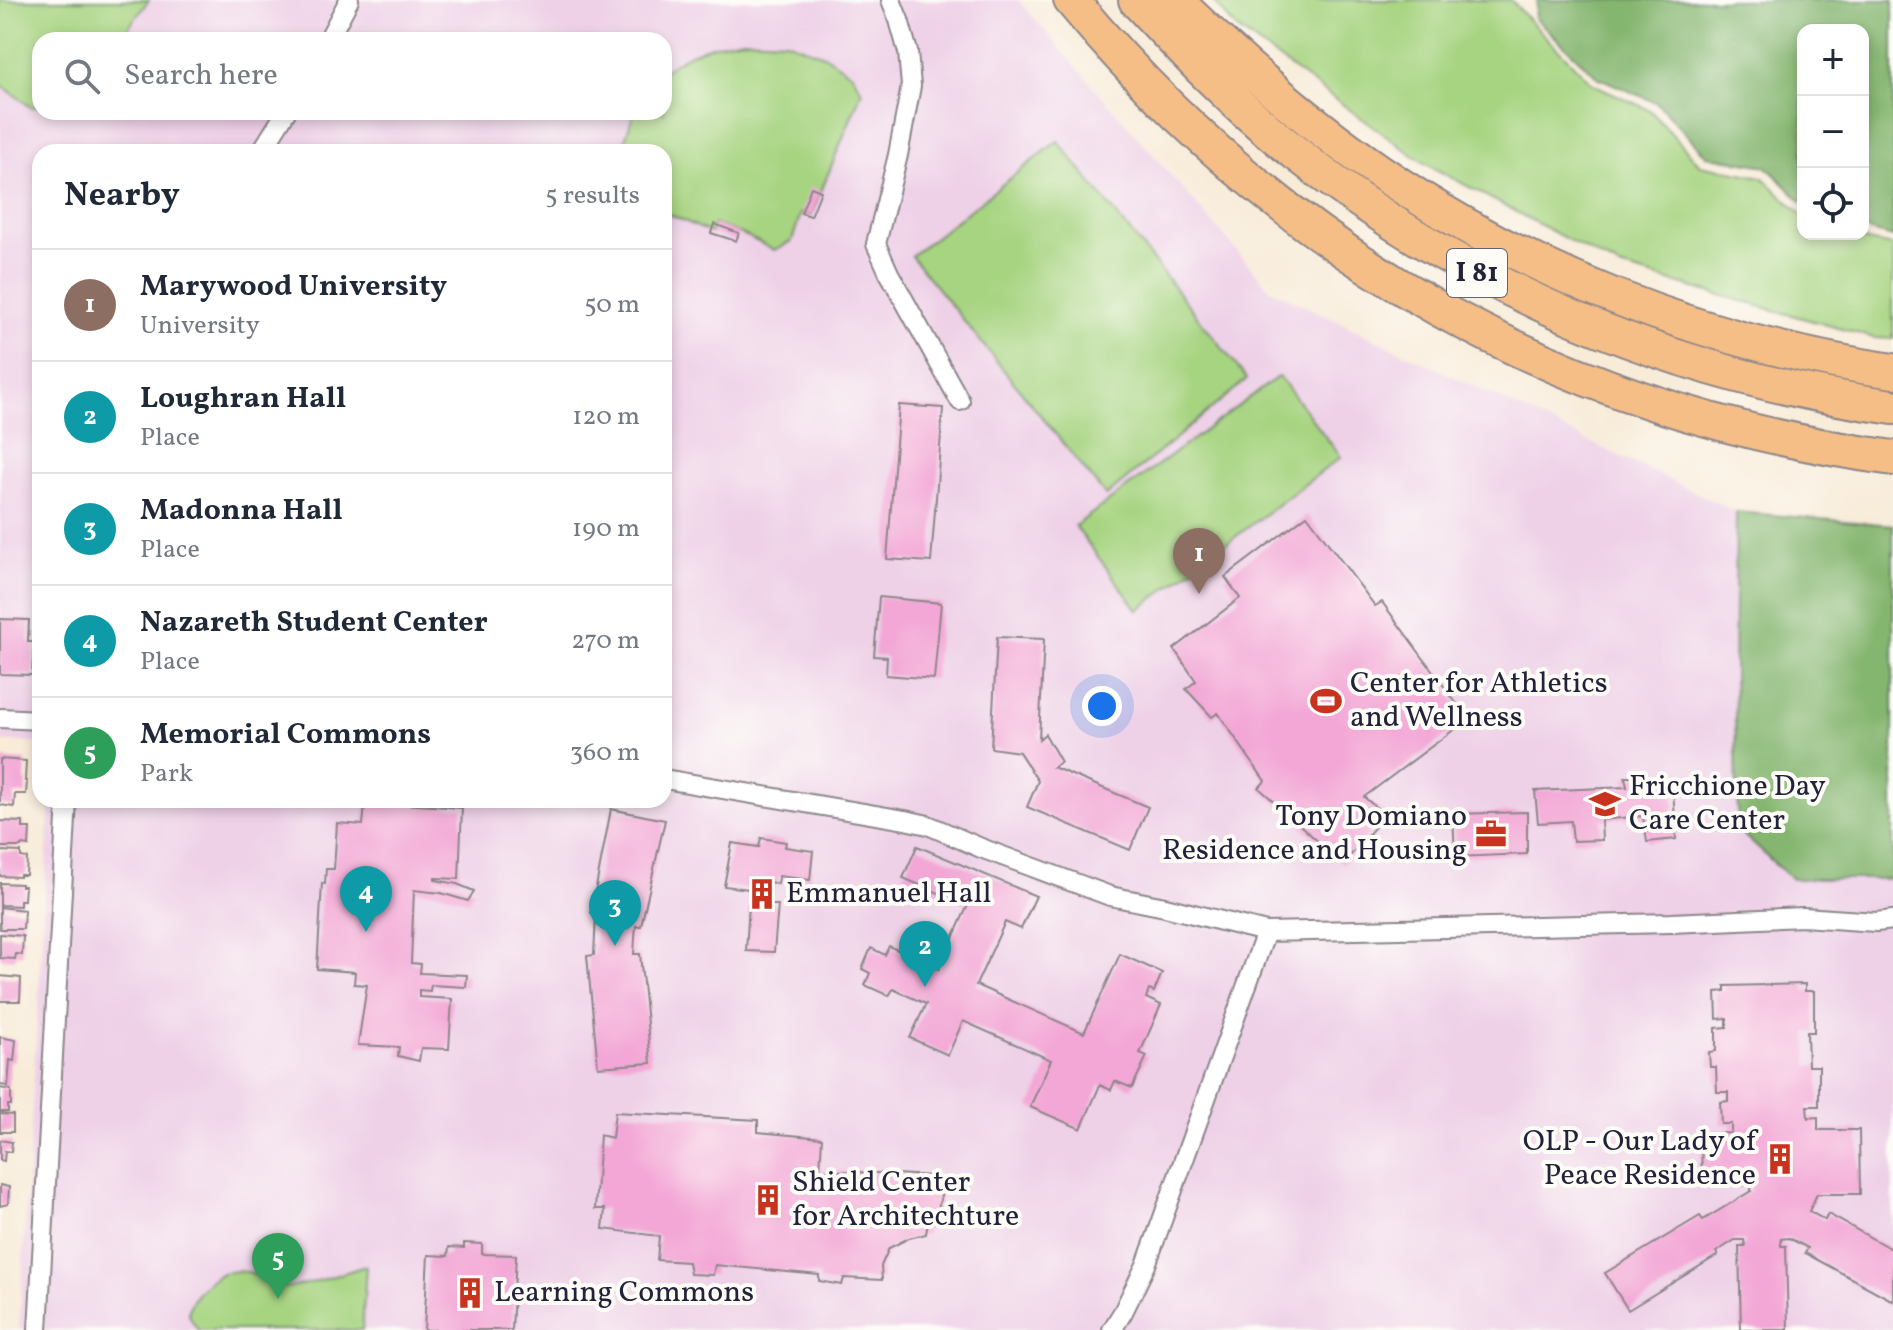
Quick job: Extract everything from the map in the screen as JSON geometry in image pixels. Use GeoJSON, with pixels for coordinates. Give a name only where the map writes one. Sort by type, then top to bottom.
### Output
{"type":"FeatureCollection","features":[{"type":"Feature","properties":{"kind":"highway","name":"I 81"},"geometry":{"type":"LineString","coordinates":[[1071,0],[1148,87],[1255,185],[1373,270],[1438,309],[1513,347],[1630,395],[1701,418],[1773,436],[1893,458]]}},
{"type":"Feature","properties":{"kind":"highway","name":"I 81"},"geometry":{"type":"LineString","coordinates":[[1136,0],[1203,71],[1287,146],[1352,195],[1463,265],[1547,307],[1647,348],[1784,388],[1893,407]]}},
{"type":"Feature","properties":{"kind":"highway"},"geometry":{"type":"LineString","coordinates":[[1175,0],[1254,74],[1309,120],[1420,198],[1509,248],[1659,314],[1793,352],[1893,371]]}},
{"type":"Feature","properties":{"kind":"street"},"geometry":{"type":"LineString","coordinates":[[332,32],[349,0]]}},
{"type":"Feature","properties":{"kind":"street"},"geometry":{"type":"LineString","coordinates":[[891,0],[908,52],[911,86],[876,244],[960,401]]}},
{"type":"Feature","properties":{"kind":"street"},"geometry":{"type":"LineString","coordinates":[[266,144],[281,120]]}},
{"type":"Feature","properties":{"kind":"street"},"geometry":{"type":"LineString","coordinates":[[0,718],[32,720]]}},
{"type":"Feature","properties":{"kind":"street"},"geometry":{"type":"LineString","coordinates":[[672,780],[928,825],[1110,896],[1266,932],[1803,917],[1876,922],[1893,920]]}},
{"type":"Feature","properties":{"kind":"street"},"geometry":{"type":"LineString","coordinates":[[38,1330],[67,808]]}},
{"type":"Feature","properties":{"kind":"street"},"geometry":{"type":"LineString","coordinates":[[1112,1330],[1146,1265],[1266,932]]}},
{"type":"Feature","properties":{"kind":"shaded area"},"geometry":{"type":"Polygon","coordinates":[[[0,0],[1018,0],[1270,289],[1736,512],[1734,676],[1792,879],[1893,879],[1893,1330],[19,1330],[50,808],[672,808],[672,144],[32,144],[32,743],[0,741],[0,0]]]}},
{"type":"Feature","properties":{"kind":"green space"},"geometry":{"type":"Polygon","coordinates":[[[0,0],[149,0],[125,32],[32,32],[32,107],[0,84],[0,0]]]}},
{"type":"Feature","properties":{"kind":"green space"},"geometry":{"type":"Polygon","coordinates":[[[1212,0],[1511,0],[1593,84],[1650,110],[1700,165],[1762,177],[1797,210],[1797,240],[1862,240],[1893,246],[1893,339],[1874,338],[1619,267],[1424,163],[1236,28],[1212,0]]]}},
{"type":"Feature","properties":{"kind":"green space"},"geometry":{"type":"Polygon","coordinates":[[[1537,0],[1893,0],[1893,237],[1869,231],[1869,24],[1797,24],[1797,197],[1766,166],[1707,156],[1657,103],[1599,78],[1535,18],[1537,0]]]}},
{"type":"Feature","properties":{"kind":"green space"},"geometry":{"type":"Polygon","coordinates":[[[743,39],[786,41],[824,55],[852,74],[862,91],[811,216],[801,213],[792,241],[774,250],[714,224],[711,233],[672,216],[672,144],[624,144],[631,120],[672,120],[672,65],[701,49],[743,39]]]}},
{"type":"Feature","properties":{"kind":"green space"},"geometry":{"type":"Polygon","coordinates":[[[1058,141],[1247,379],[1106,496],[911,256],[1058,141]]]}},
{"type":"Feature","properties":{"kind":"green space"},"geometry":{"type":"Polygon","coordinates":[[[1279,376],[1341,457],[1138,610],[1075,526],[1279,376]]]}},
{"type":"Feature","properties":{"kind":"green space"},"geometry":{"type":"Polygon","coordinates":[[[1736,512],[1893,525],[1893,879],[1792,879],[1738,830],[1734,676],[1736,512]]]}},
{"type":"Feature","properties":{"kind":"green space"},"geometry":{"type":"Polygon","coordinates":[[[366,1266],[362,1330],[198,1330],[189,1314],[192,1302],[201,1290],[223,1273],[248,1272],[277,1286],[291,1287],[366,1266]]]}},
{"type":"Feature","properties":{"kind":"building"},"geometry":{"type":"Polygon","coordinates":[[[811,187],[821,191],[811,216],[801,213],[811,187]]]}},
{"type":"Feature","properties":{"kind":"building"},"geometry":{"type":"Polygon","coordinates":[[[714,224],[739,233],[736,241],[711,233],[714,224]]]}},
{"type":"Feature","properties":{"kind":"building"},"geometry":{"type":"Polygon","coordinates":[[[899,405],[943,408],[931,562],[887,559],[899,405]]]}},
{"type":"Feature","properties":{"kind":"building","name":"Center for Athletics and Wellness"},"geometry":{"type":"Polygon","coordinates":[[[1307,515],[1375,606],[1382,602],[1468,719],[1364,797],[1385,815],[1343,864],[1259,788],[1265,781],[1218,713],[1212,717],[1186,689],[1196,681],[1174,649],[1240,598],[1225,577],[1307,515]]]}},
{"type":"Feature","properties":{"kind":"building"},"geometry":{"type":"Polygon","coordinates":[[[879,597],[941,603],[934,679],[886,675],[887,657],[874,656],[879,597]]]}},
{"type":"Feature","properties":{"kind":"building"},"geometry":{"type":"Polygon","coordinates":[[[0,619],[29,620],[32,675],[0,674],[0,619]]]}},
{"type":"Feature","properties":{"kind":"building"},"geometry":{"type":"Polygon","coordinates":[[[997,637],[1044,639],[1039,739],[1045,734],[1061,762],[1053,767],[1148,807],[1130,850],[1027,807],[1038,781],[1019,752],[991,748],[997,637]]]}},
{"type":"Feature","properties":{"kind":"building"},"geometry":{"type":"Polygon","coordinates":[[[0,759],[26,761],[26,794],[15,794],[14,807],[0,805],[0,759]]]}},
{"type":"Feature","properties":{"kind":"building","name":"Fricchione Day Care Center"},"geometry":{"type":"Polygon","coordinates":[[[1625,777],[1644,777],[1645,787],[1673,787],[1676,839],[1647,842],[1643,816],[1601,820],[1602,840],[1573,841],[1571,821],[1538,823],[1535,791],[1627,787],[1625,777]]]}},
{"type":"Feature","properties":{"kind":"building"},"geometry":{"type":"Polygon","coordinates":[[[365,808],[462,808],[459,879],[435,880],[474,891],[468,901],[441,893],[414,890],[411,963],[421,964],[420,973],[467,975],[466,987],[431,985],[430,991],[419,990],[419,997],[452,999],[449,1049],[421,1048],[419,1061],[398,1056],[399,1047],[358,1045],[367,985],[354,984],[355,972],[317,969],[322,883],[325,884],[326,869],[334,869],[337,823],[363,825],[365,808]]]}},
{"type":"Feature","properties":{"kind":"building"},"geometry":{"type":"Polygon","coordinates":[[[611,809],[665,820],[641,926],[636,926],[634,954],[640,954],[651,1063],[598,1067],[587,956],[594,955],[596,916],[591,913],[611,809]]]}},
{"type":"Feature","properties":{"kind":"building","name":"Tony Domiano Residence and Housing"},"geometry":{"type":"Polygon","coordinates":[[[1527,812],[1527,854],[1455,857],[1453,814],[1527,812]]]}},
{"type":"Feature","properties":{"kind":"building"},"geometry":{"type":"Polygon","coordinates":[[[0,821],[23,822],[23,828],[30,828],[29,846],[0,847],[0,821]]]}},
{"type":"Feature","properties":{"kind":"building","name":"Emmanuel Hall"},"geometry":{"type":"Polygon","coordinates":[[[761,838],[786,842],[785,847],[813,851],[810,880],[779,876],[778,884],[769,882],[766,905],[778,905],[774,952],[746,951],[749,905],[756,904],[757,890],[724,886],[732,843],[759,847],[761,838]]]}},
{"type":"Feature","properties":{"kind":"building"},"geometry":{"type":"Polygon","coordinates":[[[917,846],[1036,896],[1021,929],[1005,922],[976,985],[1084,1033],[1120,954],[1162,973],[1154,992],[1149,990],[1146,998],[1161,1005],[1140,1053],[1147,1056],[1132,1088],[1115,1081],[1111,1090],[1100,1085],[1081,1129],[1030,1107],[1051,1060],[963,1021],[948,1055],[910,1038],[926,1004],[893,989],[889,996],[865,985],[870,973],[862,969],[871,948],[885,955],[889,946],[939,969],[968,905],[903,878],[917,846]]]}},
{"type":"Feature","properties":{"kind":"building"},"geometry":{"type":"Polygon","coordinates":[[[0,851],[21,852],[21,857],[27,858],[26,875],[0,876],[0,851]]]}},
{"type":"Feature","properties":{"kind":"building"},"geometry":{"type":"Polygon","coordinates":[[[0,883],[25,886],[24,900],[20,900],[20,906],[0,905],[0,883]]]}},
{"type":"Feature","properties":{"kind":"building"},"geometry":{"type":"Polygon","coordinates":[[[0,907],[24,910],[23,929],[0,929],[0,907]]]}},
{"type":"Feature","properties":{"kind":"building"},"geometry":{"type":"Polygon","coordinates":[[[0,934],[23,936],[22,955],[16,954],[15,959],[0,958],[0,934]]]}},
{"type":"Feature","properties":{"kind":"building"},"geometry":{"type":"Polygon","coordinates":[[[0,976],[21,978],[20,1001],[0,1001],[0,976]]]}},
{"type":"Feature","properties":{"kind":"building","name":"OLP - Our Lady of Peace Residence"},"geometry":{"type":"Polygon","coordinates":[[[1805,984],[1805,991],[1814,991],[1814,1032],[1807,1032],[1808,1066],[1819,1066],[1819,1106],[1807,1106],[1808,1118],[1818,1117],[1818,1130],[1859,1130],[1860,1194],[1817,1194],[1809,1211],[1825,1220],[1828,1214],[1893,1250],[1893,1301],[1805,1253],[1808,1248],[1789,1238],[1781,1239],[1781,1246],[1786,1246],[1788,1330],[1741,1330],[1739,1246],[1745,1246],[1744,1240],[1735,1240],[1716,1252],[1718,1255],[1628,1310],[1605,1273],[1700,1216],[1703,1220],[1751,1191],[1751,1185],[1702,1186],[1701,1134],[1731,1133],[1731,1124],[1721,1124],[1720,1102],[1728,1101],[1728,1092],[1717,1092],[1716,1067],[1710,1067],[1709,1052],[1716,1051],[1716,1028],[1727,1027],[1727,1018],[1717,1019],[1716,992],[1725,991],[1725,986],[1805,984]]]}},
{"type":"Feature","properties":{"kind":"building"},"geometry":{"type":"Polygon","coordinates":[[[0,1037],[16,1040],[14,1061],[10,1060],[8,1086],[0,1085],[0,1037]]]}},
{"type":"Feature","properties":{"kind":"building"},"geometry":{"type":"Polygon","coordinates":[[[0,1088],[11,1090],[8,1112],[0,1112],[0,1088]]]}},
{"type":"Feature","properties":{"kind":"building","name":"Shield Center for Architechture"},"geometry":{"type":"Polygon","coordinates":[[[615,1112],[758,1120],[758,1132],[822,1138],[820,1170],[932,1176],[930,1189],[942,1191],[935,1223],[928,1222],[926,1234],[889,1248],[881,1266],[882,1280],[844,1278],[842,1285],[819,1281],[819,1275],[715,1265],[713,1275],[690,1274],[688,1262],[657,1260],[659,1236],[603,1229],[605,1209],[595,1209],[600,1135],[612,1138],[615,1112]]]}},
{"type":"Feature","properties":{"kind":"building"},"geometry":{"type":"Polygon","coordinates":[[[0,1114],[13,1115],[13,1132],[0,1132],[0,1114]]]}},
{"type":"Feature","properties":{"kind":"building"},"geometry":{"type":"Polygon","coordinates":[[[0,1140],[12,1142],[11,1152],[5,1151],[4,1161],[0,1160],[0,1140]]]}},
{"type":"Feature","properties":{"kind":"building"},"geometry":{"type":"Polygon","coordinates":[[[0,1185],[9,1187],[8,1204],[0,1206],[0,1185]]]}},
{"type":"Feature","properties":{"kind":"building","name":"Learning Commons"},"geometry":{"type":"Polygon","coordinates":[[[464,1243],[482,1244],[482,1254],[516,1255],[512,1330],[424,1330],[428,1255],[448,1256],[449,1247],[464,1248],[464,1243]]]}},
{"type":"Feature","properties":{"kind":"place","name":"Marywood University"},"geometry":{"type":"Point","coordinates":[1199,594]}},
{"type":"Feature","properties":{"kind":"place","name":"Center for Athletics and Wellness"},"geometry":{"type":"Point","coordinates":[1326,701]}},
{"type":"Feature","properties":{"kind":"place","name":"Fricchione Day Care Center"},"geometry":{"type":"Point","coordinates":[1605,804]}},
{"type":"Feature","properties":{"kind":"place","name":"Tony Domiano Residence and Housing"},"geometry":{"type":"Point","coordinates":[1491,834]}},
{"type":"Feature","properties":{"kind":"place","name":"Emmanuel Hall"},"geometry":{"type":"Point","coordinates":[762,894]}},
{"type":"Feature","properties":{"kind":"place","name":"Nazareth Student Center"},"geometry":{"type":"Point","coordinates":[366,932]}},
{"type":"Feature","properties":{"kind":"place","name":"Madonna Hall"},"geometry":{"type":"Point","coordinates":[615,946]}},
{"type":"Feature","properties":{"kind":"place","name":"Loughran Hall"},"geometry":{"type":"Point","coordinates":[925,987]}},
{"type":"Feature","properties":{"kind":"place","name":"OLP - Our Lady of Peace Residence"},"geometry":{"type":"Point","coordinates":[1780,1159]}},
{"type":"Feature","properties":{"kind":"place","name":"Shield Center for Architechture"},"geometry":{"type":"Point","coordinates":[768,1200]}},
{"type":"Feature","properties":{"kind":"place","name":"Learning Commons"},"geometry":{"type":"Point","coordinates":[470,1293]}},
{"type":"Feature","properties":{"kind":"place","name":"Memorial Commons"},"geometry":{"type":"Point","coordinates":[278,1299]}}]}
